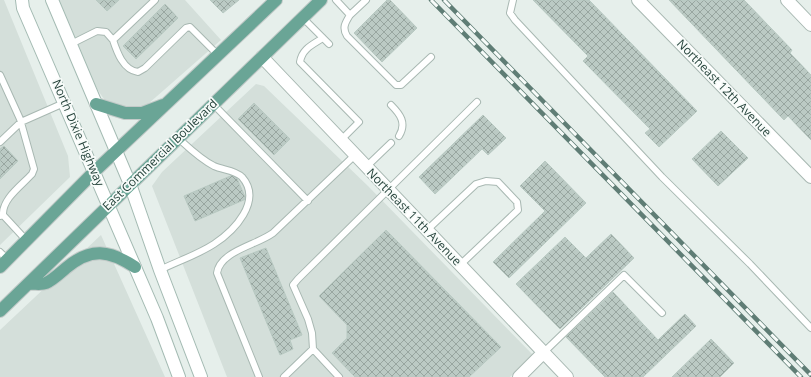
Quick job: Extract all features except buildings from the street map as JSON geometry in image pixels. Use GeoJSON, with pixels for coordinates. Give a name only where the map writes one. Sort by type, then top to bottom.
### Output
{"type":"FeatureCollection","features":[{"type":"Feature","properties":{"kind":"main road","name":"North Dixie Highway"},"geometry":{"type":"LineString","coordinates":[[22,0],[23,8],[95,171],[179,377]]}},
{"type":"Feature","properties":{"kind":"main road"},"geometry":{"type":"LineString","coordinates":[[52,0],[130,184],[160,270],[201,377]]}},
{"type":"Feature","properties":{"kind":"main road","name":"East Commercial Boulevard"},"geometry":{"type":"LineString","coordinates":[[0,311],[321,0]]}},
{"type":"Feature","properties":{"kind":"main road","name":"Northeast 12th Avenue"},"geometry":{"type":"LineString","coordinates":[[638,0],[811,177]]}},
{"type":"Feature","properties":{"kind":"main road"},"geometry":{"type":"LineString","coordinates":[[787,0],[811,25]]}},
{"type":"Feature","properties":{"kind":"main road"},"geometry":{"type":"LineString","coordinates":[[2,260],[27,241],[95,171],[116,153],[218,55],[270,2]]}},
{"type":"Feature","properties":{"kind":"main road","name":"Northeast 11th Avenue"},"geometry":{"type":"LineString","coordinates":[[262,57],[566,377]]}},
{"type":"Feature","properties":{"kind":"main road"},"geometry":{"type":"LineString","coordinates":[[96,104],[125,113],[142,113],[168,103]]}},
{"type":"Feature","properties":{"kind":"main road"},"geometry":{"type":"LineString","coordinates":[[28,284],[46,283],[74,260],[89,253],[102,252],[119,256],[135,267]]}},
{"type":"Feature","properties":{"kind":"main road"},"geometry":{"type":"LineString","coordinates":[[519,377],[543,353]]}},
{"type":"Feature","properties":{"kind":"lane"},"geometry":{"type":"LineString","coordinates":[[113,40],[155,0]]}},
{"type":"Feature","properties":{"kind":"lane"},"geometry":{"type":"LineString","coordinates":[[336,0],[350,15]]}},
{"type":"Feature","properties":{"kind":"lane"},"geometry":{"type":"LineString","coordinates":[[366,0],[350,15],[345,24],[344,30],[347,36],[396,85],[401,85],[431,57]]}},
{"type":"Feature","properties":{"kind":"lane"},"geometry":{"type":"LineString","coordinates":[[513,0],[510,13],[515,20],[662,177],[750,264],[811,328]]}},
{"type":"Feature","properties":{"kind":"lane"},"geometry":{"type":"LineString","coordinates":[[302,18],[329,44]]}},
{"type":"Feature","properties":{"kind":"lane"},"geometry":{"type":"LineString","coordinates":[[71,44],[97,31],[106,32],[113,40],[120,59],[133,72],[138,72],[145,68],[186,28],[190,27],[218,55]]}},
{"type":"Feature","properties":{"kind":"lane"},"geometry":{"type":"LineString","coordinates":[[323,38],[305,49],[301,56],[300,62],[359,122],[340,140]]}},
{"type":"Feature","properties":{"kind":"lane"},"geometry":{"type":"LineString","coordinates":[[0,75],[21,122],[34,169],[32,174],[6,202],[2,208],[1,215],[27,241]]}},
{"type":"Feature","properties":{"kind":"lane"},"geometry":{"type":"LineString","coordinates":[[339,377],[313,350],[312,334],[308,319],[293,285],[477,102]]}},
{"type":"Feature","properties":{"kind":"lane"},"geometry":{"type":"LineString","coordinates":[[0,142],[21,122],[64,103]]}},
{"type":"Feature","properties":{"kind":"lane"},"geometry":{"type":"LineString","coordinates":[[214,104],[308,201]]}},
{"type":"Feature","properties":{"kind":"lane"},"geometry":{"type":"LineString","coordinates":[[391,105],[402,118],[402,131],[399,136]]}},
{"type":"Feature","properties":{"kind":"lane"},"geometry":{"type":"LineString","coordinates":[[160,270],[201,252],[216,243],[238,223],[247,209],[250,198],[249,188],[241,176],[214,166],[199,157],[178,138]]}},
{"type":"Feature","properties":{"kind":"lane"},"geometry":{"type":"LineString","coordinates":[[366,167],[391,143]]}},
{"type":"Feature","properties":{"kind":"lane"},"geometry":{"type":"LineString","coordinates":[[259,377],[218,273],[218,268],[227,256],[266,239],[273,234],[354,155]]}},
{"type":"Feature","properties":{"kind":"lane"},"geometry":{"type":"LineString","coordinates":[[426,231],[476,184],[493,180],[498,182],[504,188],[517,202],[518,210],[460,265]]}},
{"type":"Feature","properties":{"kind":"lane"},"geometry":{"type":"LineString","coordinates":[[543,353],[624,275],[662,313]]}},
{"type":"Feature","properties":{"kind":"lane"},"geometry":{"type":"LineString","coordinates":[[284,377],[313,350]]}},
{"type":"Feature","properties":{"kind":"shaded area"},"geometry":{"type":"Polygon","coordinates":[[[0,0],[4,0],[68,156],[70,177],[0,245],[0,0]]]}},
{"type":"Feature","properties":{"kind":"shaded area"},"geometry":{"type":"Polygon","coordinates":[[[58,0],[185,0],[221,40],[140,111],[106,102],[97,89],[58,0]]]}},
{"type":"Feature","properties":{"kind":"shaded area"},"geometry":{"type":"Polygon","coordinates":[[[256,84],[264,86],[368,186],[533,355],[510,377],[227,377],[152,186],[162,172],[256,84]]]}},
{"type":"Feature","properties":{"kind":"shaded area"},"geometry":{"type":"Polygon","coordinates":[[[101,235],[165,377],[0,377],[0,330],[101,235]]]}},
{"type":"Feature","properties":{"kind":"railway"},"geometry":{"type":"LineString","coordinates":[[431,0],[801,377]]}},
{"type":"Feature","properties":{"kind":"railway"},"geometry":{"type":"LineString","coordinates":[[444,0],[811,375]]}}]}
